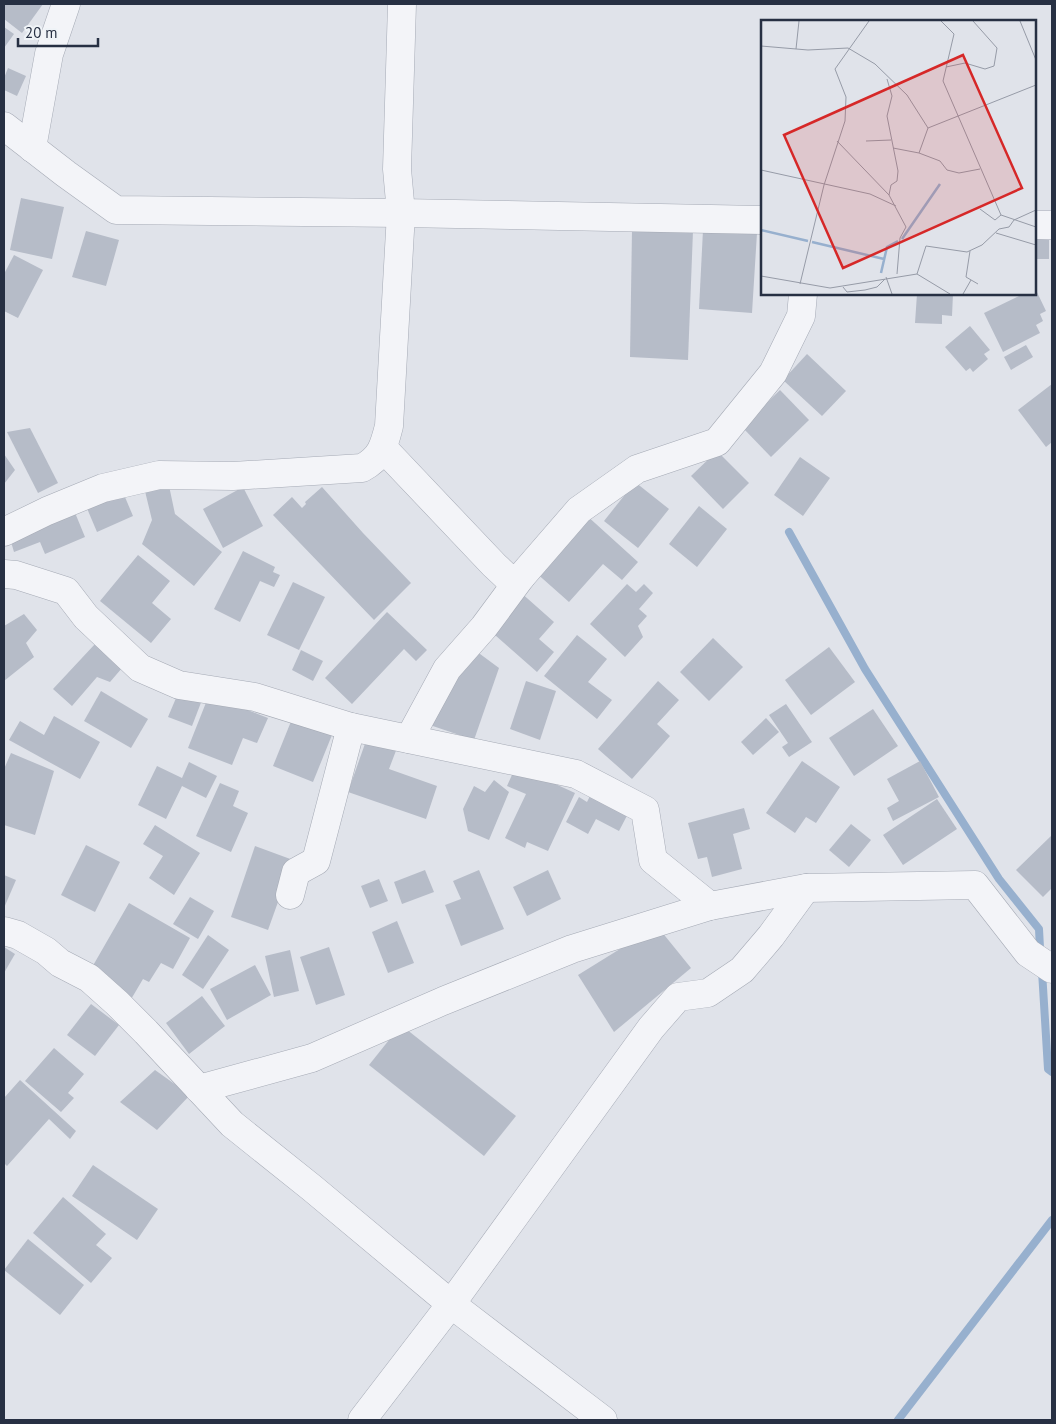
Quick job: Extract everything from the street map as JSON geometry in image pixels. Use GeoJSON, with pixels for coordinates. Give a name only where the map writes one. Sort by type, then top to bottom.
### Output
{"type":"FeatureCollection","features":[{"type":"Feature","properties":{"kind":"street"},"geometry":{"type":"LineString","coordinates":[[32,148],[49,54],[63,8],[66,4]]}},
{"type":"Feature","properties":{"kind":"street"},"geometry":{"type":"LineString","coordinates":[[4,532],[47,511],[103,488],[159,475],[233,476],[362,468],[373,462],[383,448],[389,426],[401,213],[397,169],[402,4]]}},
{"type":"Feature","properties":{"kind":"street"},"geometry":{"type":"LineString","coordinates":[[4,126],[116,210],[761,220]]}},
{"type":"Feature","properties":{"kind":"street"},"geometry":{"type":"LineString","coordinates":[[1036,225],[1052,225]]}},
{"type":"Feature","properties":{"kind":"street"},"geometry":{"type":"LineString","coordinates":[[409,739],[447,669],[484,626],[520,577],[579,510],[638,469],[717,442],[773,373],[801,316],[803,295]]}},
{"type":"Feature","properties":{"kind":"street"},"geometry":{"type":"LineString","coordinates":[[383,448],[494,565],[510,580],[520,577]]}},
{"type":"Feature","properties":{"kind":"street"},"geometry":{"type":"LineString","coordinates":[[4,574],[16,575],[66,591],[86,617],[140,668],[179,685],[255,697],[351,727],[576,774],[644,810],[653,860],[710,906]]}},
{"type":"Feature","properties":{"kind":"street"},"geometry":{"type":"LineString","coordinates":[[290,895],[296,872],[316,861],[351,727]]}},
{"type":"Feature","properties":{"kind":"street"},"geometry":{"type":"LineString","coordinates":[[199,1089],[312,1058],[443,1001],[572,949],[710,906],[806,888],[975,885],[1028,953],[1052,969]]}},
{"type":"Feature","properties":{"kind":"street"},"geometry":{"type":"LineString","coordinates":[[362,1420],[451,1304],[651,1028],[678,997],[708,993],[742,970],[771,936],[806,888]]}},
{"type":"Feature","properties":{"kind":"street"},"geometry":{"type":"LineString","coordinates":[[4,930],[18,935],[46,950],[60,963],[89,978],[129,1015],[232,1124],[451,1304],[603,1420]]}},
{"type":"Feature","properties":{"kind":"building"},"geometry":{"type":"Polygon","coordinates":[[[4,4],[43,4],[22,33],[4,19],[4,4]]]}},
{"type":"Feature","properties":{"kind":"building"},"geometry":{"type":"Polygon","coordinates":[[[4,27],[14,34],[4,48],[4,27]]]}},
{"type":"Feature","properties":{"kind":"building"},"geometry":{"type":"Polygon","coordinates":[[[8,68],[26,76],[17,96],[4,90],[4,78],[8,68]]]}},
{"type":"Feature","properties":{"kind":"building"},"geometry":{"type":"Polygon","coordinates":[[[21,198],[64,207],[52,259],[10,250],[21,198]]]}},
{"type":"Feature","properties":{"kind":"building"},"geometry":{"type":"Polygon","coordinates":[[[632,230],[693,231],[688,360],[630,357],[632,230]]]}},
{"type":"Feature","properties":{"kind":"building"},"geometry":{"type":"Polygon","coordinates":[[[703,230],[757,233],[752,313],[699,309],[703,230]]]}},
{"type":"Feature","properties":{"kind":"building"},"geometry":{"type":"Polygon","coordinates":[[[86,231],[119,240],[106,286],[72,277],[86,231]]]}},
{"type":"Feature","properties":{"kind":"building"},"geometry":{"type":"Polygon","coordinates":[[[1036,239],[1049,240],[1049,259],[1036,259],[1036,239]]]}},
{"type":"Feature","properties":{"kind":"building"},"geometry":{"type":"Polygon","coordinates":[[[14,255],[43,270],[18,318],[4,311],[4,274],[14,255]]]}},
{"type":"Feature","properties":{"kind":"building"},"geometry":{"type":"Polygon","coordinates":[[[1036,290],[1046,311],[1040,314],[1043,321],[1036,325],[1040,333],[1003,352],[984,313],[1021,295],[1036,295],[1036,290]]]}},
{"type":"Feature","properties":{"kind":"building"},"geometry":{"type":"Polygon","coordinates":[[[917,295],[953,295],[952,316],[942,315],[942,324],[915,323],[917,295]]]}},
{"type":"Feature","properties":{"kind":"building"},"geometry":{"type":"Polygon","coordinates":[[[970,326],[990,350],[984,354],[988,359],[973,372],[970,368],[966,371],[945,347],[970,326]]]}},
{"type":"Feature","properties":{"kind":"building"},"geometry":{"type":"Polygon","coordinates":[[[1026,345],[1033,357],[1011,370],[1004,357],[1026,345]]]}},
{"type":"Feature","properties":{"kind":"building"},"geometry":{"type":"Polygon","coordinates":[[[807,354],[846,391],[822,416],[783,380],[807,354]]]}},
{"type":"Feature","properties":{"kind":"building"},"geometry":{"type":"Polygon","coordinates":[[[1052,384],[1052,442],[1046,447],[1018,410],[1052,384]]]}},
{"type":"Feature","properties":{"kind":"building"},"geometry":{"type":"Polygon","coordinates":[[[780,390],[809,420],[771,457],[742,427],[780,390]]]}},
{"type":"Feature","properties":{"kind":"building"},"geometry":{"type":"Polygon","coordinates":[[[30,428],[58,483],[38,493],[7,432],[30,428]]]}},
{"type":"Feature","properties":{"kind":"building"},"geometry":{"type":"Polygon","coordinates":[[[717,451],[749,483],[723,509],[691,476],[717,451]]]}},
{"type":"Feature","properties":{"kind":"building"},"geometry":{"type":"Polygon","coordinates":[[[4,454],[15,470],[4,484],[4,454]]]}},
{"type":"Feature","properties":{"kind":"building"},"geometry":{"type":"Polygon","coordinates":[[[800,457],[830,478],[803,516],[774,495],[800,457]]]}},
{"type":"Feature","properties":{"kind":"building"},"geometry":{"type":"Polygon","coordinates":[[[168,481],[175,514],[222,552],[194,586],[142,544],[152,520],[144,487],[168,481]]]}},
{"type":"Feature","properties":{"kind":"building"},"geometry":{"type":"Polygon","coordinates":[[[635,482],[669,509],[638,548],[604,521],[635,482]]]}},
{"type":"Feature","properties":{"kind":"building"},"geometry":{"type":"Polygon","coordinates":[[[243,487],[263,526],[223,548],[203,509],[243,487]]]}},
{"type":"Feature","properties":{"kind":"building"},"geometry":{"type":"Polygon","coordinates":[[[322,487],[411,583],[374,620],[273,515],[292,497],[302,508],[306,504],[305,502],[322,487]]]}},
{"type":"Feature","properties":{"kind":"building"},"geometry":{"type":"Polygon","coordinates":[[[122,490],[133,516],[97,532],[86,506],[122,490]]]}},
{"type":"Feature","properties":{"kind":"building"},"geometry":{"type":"Polygon","coordinates":[[[71,503],[85,537],[45,554],[40,542],[14,552],[9,535],[71,503]]]}},
{"type":"Feature","properties":{"kind":"building"},"geometry":{"type":"Polygon","coordinates":[[[699,506],[727,529],[697,567],[669,544],[699,506]]]}},
{"type":"Feature","properties":{"kind":"building"},"geometry":{"type":"Polygon","coordinates":[[[585,514],[638,562],[622,580],[603,564],[569,602],[534,571],[585,514]]]}},
{"type":"Feature","properties":{"kind":"building"},"geometry":{"type":"Polygon","coordinates":[[[243,551],[275,567],[273,572],[280,575],[274,587],[260,581],[240,622],[214,609],[243,551]]]}},
{"type":"Feature","properties":{"kind":"building"},"geometry":{"type":"Polygon","coordinates":[[[138,555],[170,581],[152,603],[171,619],[151,643],[100,601],[138,555]]]}},
{"type":"Feature","properties":{"kind":"building"},"geometry":{"type":"Polygon","coordinates":[[[293,582],[325,597],[299,650],[267,635],[293,582]]]}},
{"type":"Feature","properties":{"kind":"building"},"geometry":{"type":"Polygon","coordinates":[[[627,584],[636,592],[644,584],[653,593],[639,609],[647,616],[638,626],[643,637],[625,657],[590,624],[627,584]]]}},
{"type":"Feature","properties":{"kind":"building"},"geometry":{"type":"Polygon","coordinates":[[[519,591],[554,622],[539,639],[554,652],[537,672],[487,628],[519,591]]]}},
{"type":"Feature","properties":{"kind":"building"},"geometry":{"type":"Polygon","coordinates":[[[387,612],[427,650],[416,661],[404,649],[352,704],[325,678],[387,612]]]}},
{"type":"Feature","properties":{"kind":"building"},"geometry":{"type":"Polygon","coordinates":[[[24,614],[37,630],[26,643],[34,657],[4,681],[4,626],[24,614]]]}},
{"type":"Feature","properties":{"kind":"building"},"geometry":{"type":"Polygon","coordinates":[[[577,635],[607,659],[588,682],[612,700],[597,719],[544,676],[577,635]]]}},
{"type":"Feature","properties":{"kind":"building"},"geometry":{"type":"Polygon","coordinates":[[[713,638],[743,667],[709,701],[680,672],[713,638]]]}},
{"type":"Feature","properties":{"kind":"building"},"geometry":{"type":"Polygon","coordinates":[[[95,644],[122,668],[110,682],[97,677],[72,706],[53,689],[95,644]]]}},
{"type":"Feature","properties":{"kind":"building"},"geometry":{"type":"Polygon","coordinates":[[[829,647],[855,682],[811,715],[785,680],[829,647]]]}},
{"type":"Feature","properties":{"kind":"building"},"geometry":{"type":"Polygon","coordinates":[[[301,650],[323,661],[313,681],[292,670],[301,650]]]}},
{"type":"Feature","properties":{"kind":"building"},"geometry":{"type":"Polygon","coordinates":[[[476,651],[499,668],[474,740],[424,723],[476,651]]]}},
{"type":"Feature","properties":{"kind":"building"},"geometry":{"type":"Polygon","coordinates":[[[526,681],[556,691],[540,740],[510,729],[526,681]]]}},
{"type":"Feature","properties":{"kind":"building"},"geometry":{"type":"Polygon","coordinates":[[[658,681],[679,700],[657,724],[670,736],[632,779],[598,749],[658,681]]]}},
{"type":"Feature","properties":{"kind":"building"},"geometry":{"type":"Polygon","coordinates":[[[101,691],[148,719],[131,748],[84,721],[101,691]]]}},
{"type":"Feature","properties":{"kind":"building"},"geometry":{"type":"Polygon","coordinates":[[[179,691],[202,700],[192,726],[168,717],[179,691]]]}},
{"type":"Feature","properties":{"kind":"building"},"geometry":{"type":"Polygon","coordinates":[[[209,695],[268,718],[257,743],[243,738],[232,765],[188,748],[209,695]]]}},
{"type":"Feature","properties":{"kind":"building"},"geometry":{"type":"Polygon","coordinates":[[[786,704],[812,742],[789,757],[782,747],[788,743],[769,715],[786,704]]]}},
{"type":"Feature","properties":{"kind":"building"},"geometry":{"type":"Polygon","coordinates":[[[873,709],[898,746],[854,776],[829,738],[873,709]]]}},
{"type":"Feature","properties":{"kind":"building"},"geometry":{"type":"Polygon","coordinates":[[[294,714],[334,730],[313,782],[273,766],[294,714]]]}},
{"type":"Feature","properties":{"kind":"building"},"geometry":{"type":"Polygon","coordinates":[[[54,716],[100,742],[80,779],[9,740],[20,721],[44,735],[54,716]]]}},
{"type":"Feature","properties":{"kind":"building"},"geometry":{"type":"Polygon","coordinates":[[[766,718],[779,732],[753,755],[741,742],[766,718]]]}},
{"type":"Feature","properties":{"kind":"building"},"geometry":{"type":"Polygon","coordinates":[[[367,738],[397,748],[389,769],[437,786],[426,819],[348,792],[367,738]]]}},
{"type":"Feature","properties":{"kind":"building"},"geometry":{"type":"Polygon","coordinates":[[[11,753],[54,771],[35,835],[4,825],[4,769],[11,753]]]}},
{"type":"Feature","properties":{"kind":"building"},"geometry":{"type":"Polygon","coordinates":[[[802,761],[840,787],[816,823],[806,817],[795,833],[766,813],[802,761]]]}},
{"type":"Feature","properties":{"kind":"building"},"geometry":{"type":"Polygon","coordinates":[[[920,761],[939,797],[893,821],[887,808],[899,801],[887,779],[920,761]]]}},
{"type":"Feature","properties":{"kind":"building"},"geometry":{"type":"Polygon","coordinates":[[[189,762],[217,776],[206,798],[182,786],[166,819],[138,805],[157,766],[182,778],[189,762]]]}},
{"type":"Feature","properties":{"kind":"building"},"geometry":{"type":"Polygon","coordinates":[[[516,766],[575,793],[548,851],[527,842],[525,848],[505,838],[526,794],[507,786],[516,766]]]}},
{"type":"Feature","properties":{"kind":"building"},"geometry":{"type":"Polygon","coordinates":[[[494,780],[509,792],[489,840],[468,831],[463,809],[474,786],[485,792],[494,780]]]}},
{"type":"Feature","properties":{"kind":"building"},"geometry":{"type":"Polygon","coordinates":[[[220,783],[239,791],[233,806],[248,813],[231,852],[196,836],[220,783]]]}},
{"type":"Feature","properties":{"kind":"building"},"geometry":{"type":"Polygon","coordinates":[[[595,786],[632,806],[619,831],[596,819],[588,834],[566,822],[579,797],[587,802],[595,786]]]}},
{"type":"Feature","properties":{"kind":"building"},"geometry":{"type":"Polygon","coordinates":[[[937,799],[957,829],[903,865],[883,835],[937,799]]]}},
{"type":"Feature","properties":{"kind":"building"},"geometry":{"type":"Polygon","coordinates":[[[744,808],[750,829],[733,834],[742,869],[712,877],[707,857],[698,859],[688,823],[744,808]]]}},
{"type":"Feature","properties":{"kind":"building"},"geometry":{"type":"Polygon","coordinates":[[[851,824],[871,840],[849,867],[829,850],[851,824]]]}},
{"type":"Feature","properties":{"kind":"building"},"geometry":{"type":"Polygon","coordinates":[[[155,825],[200,853],[174,895],[149,878],[163,856],[143,844],[155,825]]]}},
{"type":"Feature","properties":{"kind":"building"},"geometry":{"type":"Polygon","coordinates":[[[1052,835],[1052,888],[1043,897],[1016,870],[1052,835]]]}},
{"type":"Feature","properties":{"kind":"building"},"geometry":{"type":"Polygon","coordinates":[[[86,845],[120,862],[95,912],[61,895],[86,845]]]}},
{"type":"Feature","properties":{"kind":"building"},"geometry":{"type":"Polygon","coordinates":[[[255,846],[293,860],[268,930],[231,917],[255,846]]]}},
{"type":"Feature","properties":{"kind":"building"},"geometry":{"type":"Polygon","coordinates":[[[425,870],[434,892],[402,904],[394,882],[425,870]]]}},
{"type":"Feature","properties":{"kind":"building"},"geometry":{"type":"Polygon","coordinates":[[[479,870],[504,929],[461,946],[445,905],[461,899],[453,881],[479,870]]]}},
{"type":"Feature","properties":{"kind":"building"},"geometry":{"type":"Polygon","coordinates":[[[548,870],[561,899],[527,916],[513,887],[548,870]]]}},
{"type":"Feature","properties":{"kind":"building"},"geometry":{"type":"Polygon","coordinates":[[[4,875],[16,880],[4,908],[4,875]]]}},
{"type":"Feature","properties":{"kind":"building"},"geometry":{"type":"Polygon","coordinates":[[[379,879],[388,901],[370,908],[361,886],[379,879]]]}},
{"type":"Feature","properties":{"kind":"building"},"geometry":{"type":"Polygon","coordinates":[[[190,897],[214,911],[198,939],[173,924],[190,897]]]}},
{"type":"Feature","properties":{"kind":"building"},"geometry":{"type":"Polygon","coordinates":[[[129,903],[190,938],[173,969],[161,963],[149,982],[143,979],[130,1001],[87,976],[129,903]]]}},
{"type":"Feature","properties":{"kind":"building"},"geometry":{"type":"Polygon","coordinates":[[[397,921],[414,963],[388,973],[372,932],[397,921]]]}},
{"type":"Feature","properties":{"kind":"building"},"geometry":{"type":"Polygon","coordinates":[[[657,926],[691,968],[614,1032],[578,975],[657,926]]]}},
{"type":"Feature","properties":{"kind":"building"},"geometry":{"type":"Polygon","coordinates":[[[208,935],[229,950],[203,989],[182,975],[208,935]]]}},
{"type":"Feature","properties":{"kind":"building"},"geometry":{"type":"Polygon","coordinates":[[[4,947],[15,954],[4,973],[4,947]]]}},
{"type":"Feature","properties":{"kind":"building"},"geometry":{"type":"Polygon","coordinates":[[[329,947],[345,995],[316,1005],[300,957],[329,947]]]}},
{"type":"Feature","properties":{"kind":"building"},"geometry":{"type":"Polygon","coordinates":[[[290,950],[299,991],[274,997],[265,956],[290,950]]]}},
{"type":"Feature","properties":{"kind":"building"},"geometry":{"type":"Polygon","coordinates":[[[255,965],[271,995],[227,1020],[210,989],[255,965]]]}},
{"type":"Feature","properties":{"kind":"building"},"geometry":{"type":"Polygon","coordinates":[[[202,996],[225,1026],[189,1054],[166,1023],[202,996]]]}},
{"type":"Feature","properties":{"kind":"building"},"geometry":{"type":"Polygon","coordinates":[[[91,1004],[119,1025],[95,1056],[67,1035],[91,1004]]]}},
{"type":"Feature","properties":{"kind":"building"},"geometry":{"type":"Polygon","coordinates":[[[401,1025],[516,1116],[484,1156],[369,1065],[401,1025]]]}},
{"type":"Feature","properties":{"kind":"building"},"geometry":{"type":"Polygon","coordinates":[[[54,1048],[84,1074],[68,1093],[74,1098],[61,1112],[25,1081],[54,1048]]]}},
{"type":"Feature","properties":{"kind":"building"},"geometry":{"type":"Polygon","coordinates":[[[155,1070],[190,1095],[157,1130],[120,1102],[155,1070]]]}},
{"type":"Feature","properties":{"kind":"building"},"geometry":{"type":"Polygon","coordinates":[[[20,1080],[76,1131],[70,1139],[49,1119],[7,1166],[4,1163],[4,1098],[20,1080]]]}},
{"type":"Feature","properties":{"kind":"building"},"geometry":{"type":"Polygon","coordinates":[[[93,1165],[158,1209],[137,1240],[72,1196],[93,1165]]]}},
{"type":"Feature","properties":{"kind":"building"},"geometry":{"type":"Polygon","coordinates":[[[63,1197],[106,1234],[96,1245],[112,1258],[91,1283],[33,1233],[63,1197]]]}},
{"type":"Feature","properties":{"kind":"building"},"geometry":{"type":"Polygon","coordinates":[[[28,1239],[84,1285],[60,1315],[4,1270],[28,1239]]]}},
{"type":"Feature","properties":{"kind":"waterway"},"geometry":{"type":"LineString","coordinates":[[789,532],[865,669],[999,879],[1039,929],[1040,948]]}},
{"type":"Feature","properties":{"kind":"waterway"},"geometry":{"type":"LineString","coordinates":[[1042,971],[1048,1069],[1052,1072]]}},
{"type":"Feature","properties":{"kind":"waterway"},"geometry":{"type":"LineString","coordinates":[[898,1420],[1052,1220]]}}]}
